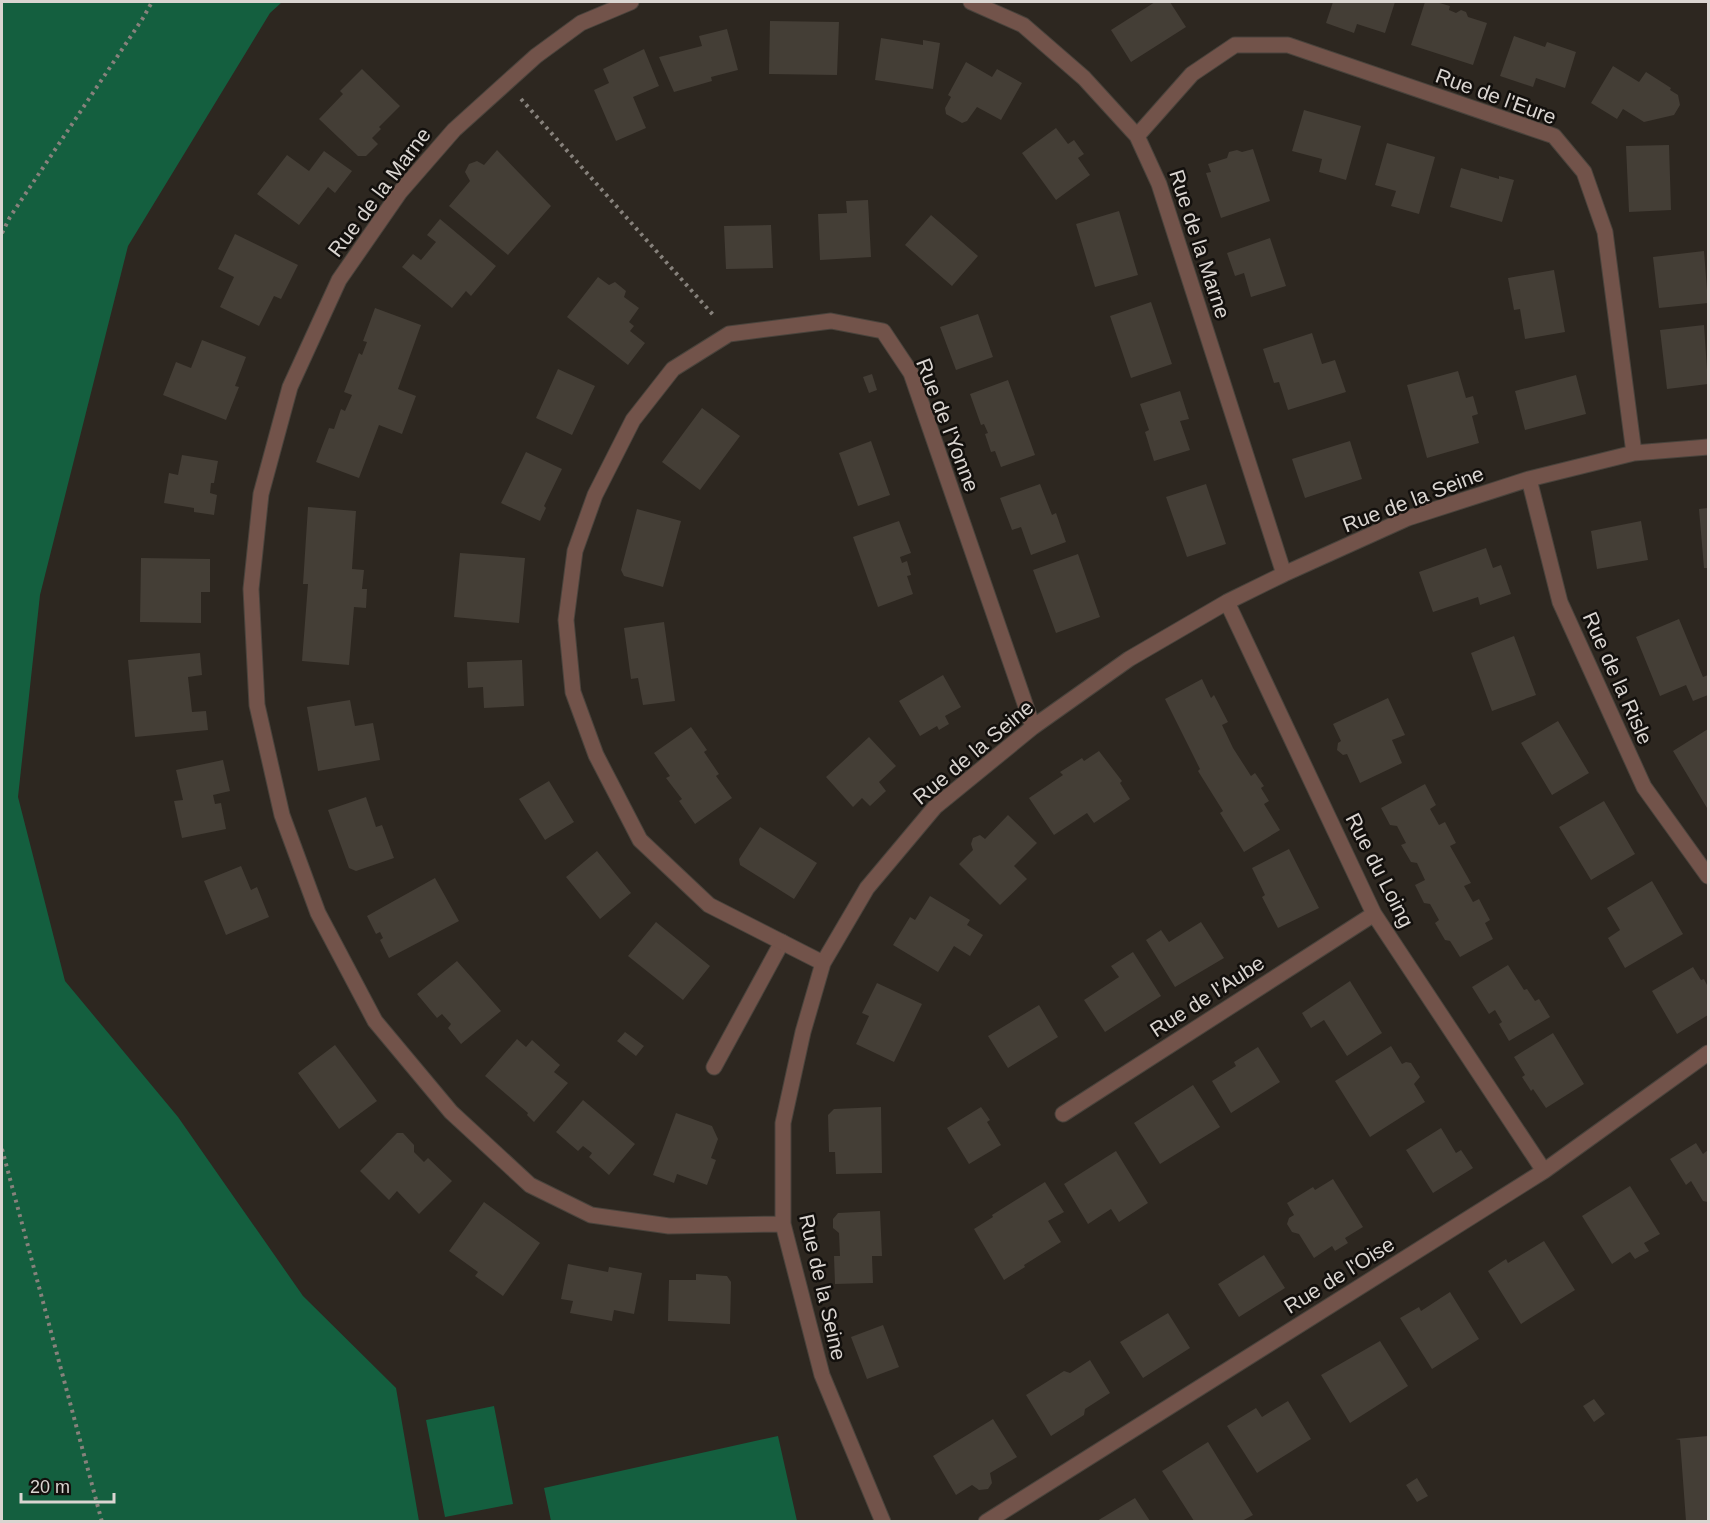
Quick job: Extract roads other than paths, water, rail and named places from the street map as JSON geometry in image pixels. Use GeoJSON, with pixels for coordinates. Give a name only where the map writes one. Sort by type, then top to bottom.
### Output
{"type":"FeatureCollection","features":[{"type":"Feature","properties":{"kind":"street","name":"Rue de la Marne"},"geometry":{"type":"LineString","coordinates":[[631,2],[581,23],[506,81],[454,130],[400,192],[339,280],[290,387],[261,494],[251,589],[257,705],[282,815],[318,913],[375,1021],[451,1112],[530,1185],[591,1215],[669,1226],[783,1224]]}},
{"type":"Feature","properties":{"kind":"street","name":"Rue de la Marne"},"geometry":{"type":"LineString","coordinates":[[971,2],[1023,25],[1084,78],[1137,136],[1159,184],[1284,574]]}},
{"type":"Feature","properties":{"kind":"street","name":"Rue de l'Eure"},"geometry":{"type":"LineString","coordinates":[[1137,136],[1192,74],[1235,45],[1288,45],[1554,136],[1584,172],[1605,232],[1634,453]]}},
{"type":"Feature","properties":{"kind":"street","name":"Rue de l'Yonne"},"geometry":{"type":"LineString","coordinates":[[823,963],[709,905],[640,840],[596,755],[573,692],[566,620],[575,551],[595,495],[633,420],[673,369],[729,334],[831,321],[883,331],[911,373],[1033,727]]}},
{"type":"Feature","properties":{"kind":"street","name":"Rue de la Seine"},"geometry":{"type":"LineString","coordinates":[[883,1521],[822,1375],[783,1224],[783,1123],[803,1032],[823,963],[867,888],[935,807],[1033,727],[1129,659],[1227,603],[1284,574],[1408,518],[1529,479],[1634,453],[1708,447]]}},
{"type":"Feature","properties":{"kind":"street","name":"Rue de la Risle"},"geometry":{"type":"LineString","coordinates":[[1529,479],[1560,602],[1644,787],[1708,876]]}},
{"type":"Feature","properties":{"kind":"street","name":"Rue du Loing"},"geometry":{"type":"LineString","coordinates":[[1227,603],[1374,914],[1544,1171]]}},
{"type":"Feature","properties":{"kind":"street","name":"Rue de l'Aube"},"geometry":{"type":"LineString","coordinates":[[1063,1114],[1374,914]]}},
{"type":"Feature","properties":{"kind":"street"},"geometry":{"type":"LineString","coordinates":[[714,1067],[782,942]]}},
{"type":"Feature","properties":{"kind":"street","name":"Rue de l'Oise"},"geometry":{"type":"LineString","coordinates":[[986,1521],[1544,1171],[1708,1053]]}}]}
